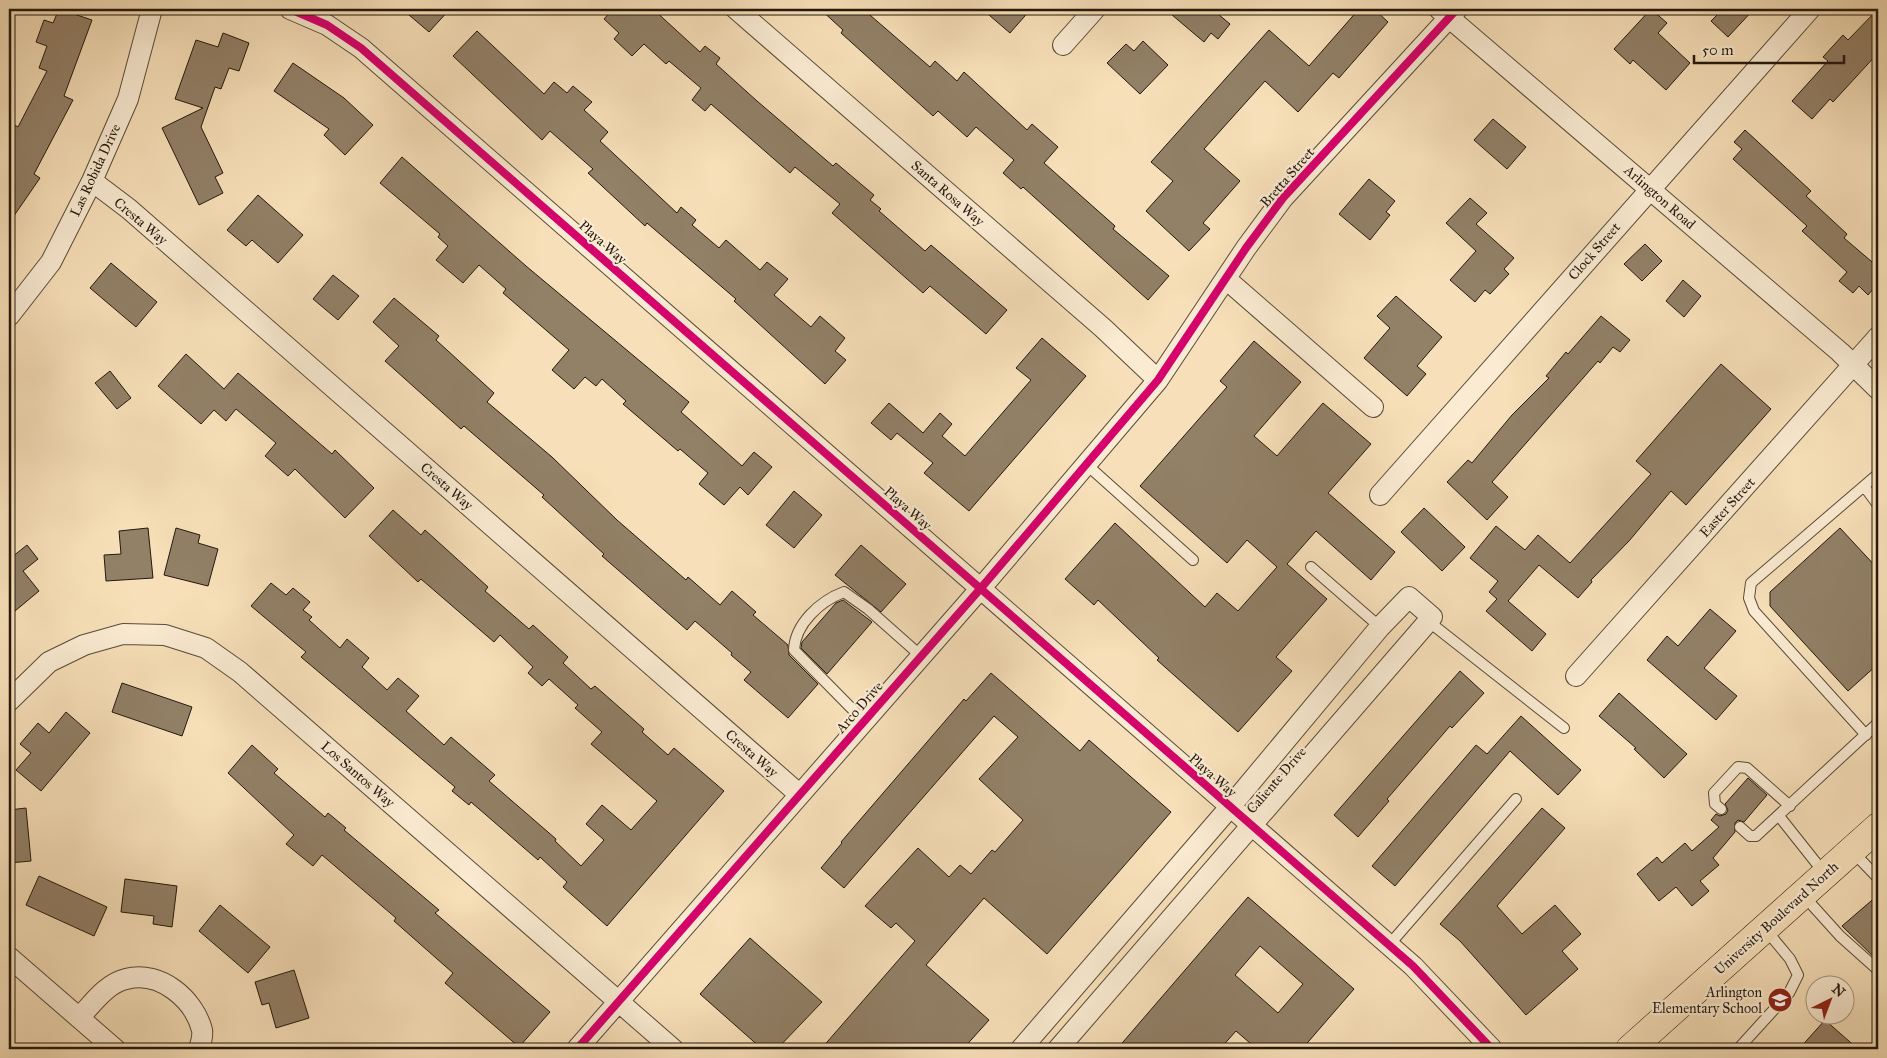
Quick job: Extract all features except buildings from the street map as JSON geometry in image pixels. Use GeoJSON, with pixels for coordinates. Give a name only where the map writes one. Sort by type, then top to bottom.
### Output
{"type":"FeatureCollection","features":[{"type":"Feature","properties":{"kind":"main road","name":"University Boulevard North"},"geometry":{"type":"LineString","coordinates":[[1630,1049],[1878,826]]}},
{"type":"Feature","properties":{"kind":"street","name":"Las Robida Drive"},"geometry":{"type":"LineString","coordinates":[[9,316],[51,262],[92,181],[128,99],[152,9]]}},
{"type":"Feature","properties":{"kind":"street","name":"Playa Way"},"geometry":{"type":"LineString","coordinates":[[290,9],[327,25],[361,48],[981,588],[1252,827],[1389,944],[1413,966],[1492,1049]]}},
{"type":"Feature","properties":{"kind":"street","name":"Santa Rosa Way"},"geometry":{"type":"LineString","coordinates":[[736,9],[1103,328],[1158,380]]}},
{"type":"Feature","properties":{"kind":"street"},"geometry":{"type":"LineString","coordinates":[[1062,45],[1095,9]]}},
{"type":"Feature","properties":{"kind":"street","name":"Clock Street"},"geometry":{"type":"LineString","coordinates":[[1380,495],[1810,9]]}},
{"type":"Feature","properties":{"kind":"street","name":"Bretta Street"},"geometry":{"type":"LineString","coordinates":[[1158,380],[1226,279],[1284,198],[1448,12]]}},
{"type":"Feature","properties":{"kind":"street","name":"Arlington Road"},"geometry":{"type":"LineString","coordinates":[[1448,12],[1854,364],[1878,390]]}},
{"type":"Feature","properties":{"kind":"street","name":"Cresta Way"},"geometry":{"type":"LineString","coordinates":[[92,181],[129,209],[799,794]]}},
{"type":"Feature","properties":{"kind":"street"},"geometry":{"type":"LineString","coordinates":[[1226,279],[1373,407]]}},
{"type":"Feature","properties":{"kind":"street","name":"Easter Street"},"geometry":{"type":"LineString","coordinates":[[1576,676],[1878,337]]}},
{"type":"Feature","properties":{"kind":"street","name":"Arco Drive"},"geometry":{"type":"LineString","coordinates":[[576,1049],[981,588],[1158,380]]}},
{"type":"Feature","properties":{"kind":"street","name":"Caliente Drive"},"geometry":{"type":"LineString","coordinates":[[1021,1049],[1230,807],[1380,628],[1409,597],[1432,617],[1058,1049]]}},
{"type":"Feature","properties":{"kind":"street","name":"Los Santos Way"},"geometry":{"type":"LineString","coordinates":[[9,701],[49,662],[84,645],[123,634],[165,635],[206,648],[240,672],[673,1049]]}},
{"type":"Feature","properties":{"kind":"street"},"geometry":{"type":"LineString","coordinates":[[9,957],[115,1049]]}},
{"type":"Feature","properties":{"kind":"street"},"geometry":{"type":"LineString","coordinates":[[79,1018],[105,990],[119,982],[126,979],[151,978],[172,988],[192,1006],[203,1032],[200,1049]]}},
{"type":"Feature","properties":{"kind":"lane"},"geometry":{"type":"LineString","coordinates":[[1086,464],[1193,560]]}},
{"type":"Feature","properties":{"kind":"lane"},"geometry":{"type":"LineString","coordinates":[[1866,735],[1754,611],[1749,598],[1751,583],[1878,474]]}},
{"type":"Feature","properties":{"kind":"lane"},"geometry":{"type":"LineString","coordinates":[[1864,486],[1878,505]]}},
{"type":"Feature","properties":{"kind":"lane"},"geometry":{"type":"LineString","coordinates":[[1311,567],[1380,628]]}},
{"type":"Feature","properties":{"kind":"lane"},"geometry":{"type":"LineString","coordinates":[[864,721],[794,650],[794,639],[801,624],[830,597],[844,592],[868,609],[921,656]]}},
{"type":"Feature","properties":{"kind":"lane"},"geometry":{"type":"LineString","coordinates":[[1428,621],[1564,728]]}},
{"type":"Feature","properties":{"kind":"lane"},"geometry":{"type":"LineString","coordinates":[[1740,827],[1750,836],[1756,836],[1878,723]]}},
{"type":"Feature","properties":{"kind":"lane"},"geometry":{"type":"LineString","coordinates":[[1721,809],[1715,804],[1714,793],[1738,767],[1748,768],[1790,806]]}},
{"type":"Feature","properties":{"kind":"lane"},"geometry":{"type":"LineString","coordinates":[[1389,944],[1516,799]]}},
{"type":"Feature","properties":{"kind":"lane"},"geometry":{"type":"LineString","coordinates":[[1779,816],[1825,874]]}},
{"type":"Feature","properties":{"kind":"lane"},"geometry":{"type":"LineString","coordinates":[[1851,850],[1878,878]]}},
{"type":"Feature","properties":{"kind":"lane"},"geometry":{"type":"LineString","coordinates":[[1802,894],[1840,936],[1878,970]]}},
{"type":"Feature","properties":{"kind":"lane"},"geometry":{"type":"LineString","coordinates":[[1738,1049],[1789,993],[1798,975],[1790,958],[1765,928]]}},
{"type":"Feature","properties":{"kind":"cycle path"},"geometry":{"type":"LineString","coordinates":[[290,9],[327,25],[361,48],[1413,966],[1492,1049]]}},
{"type":"Feature","properties":{"kind":"cycle path"},"geometry":{"type":"LineString","coordinates":[[577,1049],[981,588],[1158,380],[1246,248],[1283,198],[1457,9]]}},
{"type":"Feature","properties":{"kind":"place","name":"Arlington Elementary School"},"geometry":{"type":"Point","coordinates":[1780,1000]}}]}
